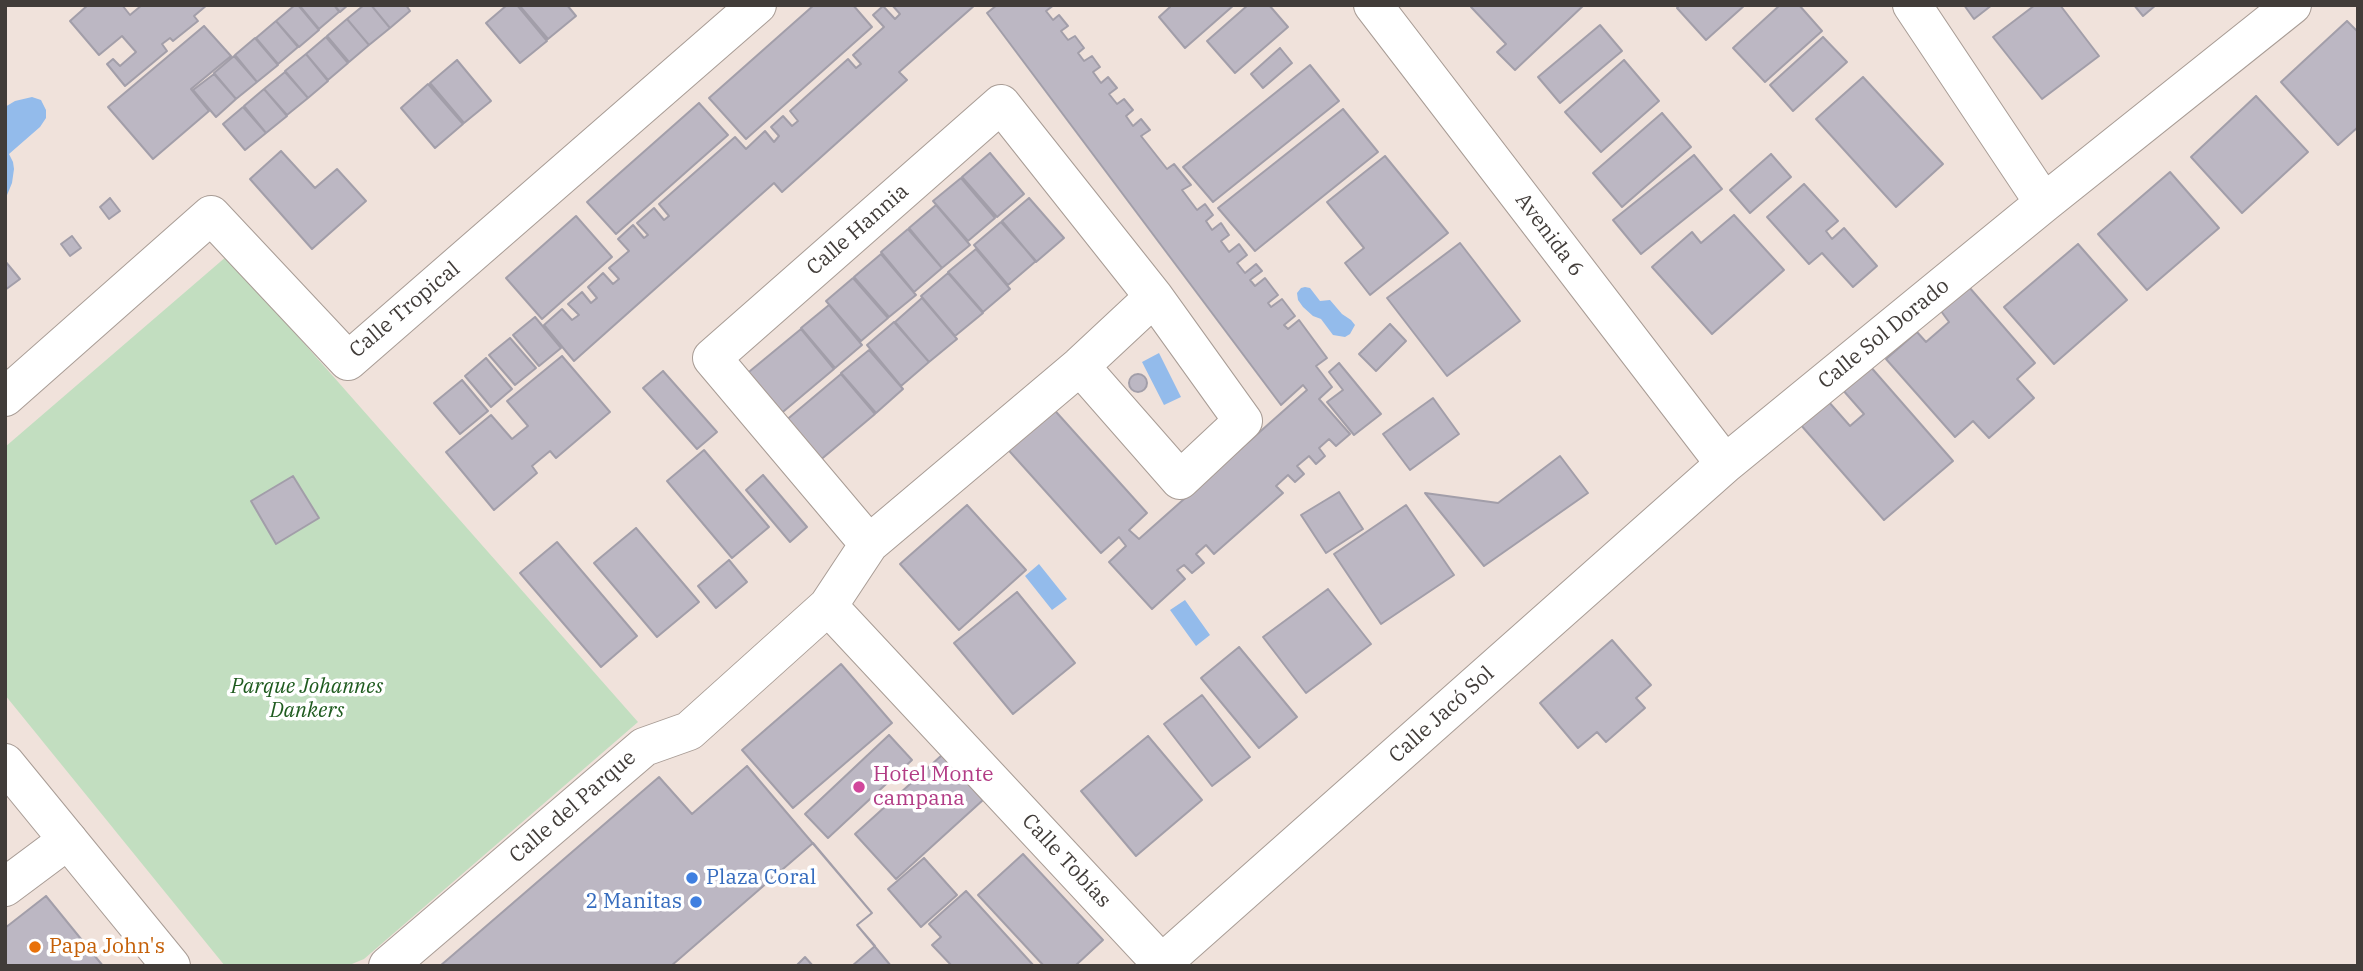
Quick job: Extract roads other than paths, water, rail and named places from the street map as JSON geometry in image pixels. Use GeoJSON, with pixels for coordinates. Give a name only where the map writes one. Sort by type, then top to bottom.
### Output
{"type":"FeatureCollection","features":[{"type":"Feature","properties":{"kind":"street","name":"Calle Tropical"},"geometry":{"type":"LineString","coordinates":[[5,397],[211,215],[348,361],[757,5]]}},
{"type":"Feature","properties":{"kind":"street","name":"Avenida 6"},"geometry":{"type":"LineString","coordinates":[[1373,5],[1725,464]]}},
{"type":"Feature","properties":{"kind":"street"},"geometry":{"type":"LineString","coordinates":[[1912,5],[2044,203]]}},
{"type":"Feature","properties":{"kind":"street","name":"Calle Sol Dorado"},"geometry":{"type":"LineString","coordinates":[[1725,464],[2044,203],[2292,5]]}},
{"type":"Feature","properties":{"kind":"street","name":"Calle Hannia"},"geometry":{"type":"LineString","coordinates":[[869,544],[712,358],[1001,104],[1154,297],[1244,421],[1180,480],[1080,366]]}},
{"type":"Feature","properties":{"kind":"street"},"geometry":{"type":"LineString","coordinates":[[828,606],[869,544],[1080,366],[1154,297]]}},
{"type":"Feature","properties":{"kind":"street","name":"Calle Jacó Sol"},"geometry":{"type":"LineString","coordinates":[[1160,965],[1725,464]]}},
{"type":"Feature","properties":{"kind":"street","name":"Calle Tobías"},"geometry":{"type":"LineString","coordinates":[[828,606],[1160,965]]}},
{"type":"Feature","properties":{"kind":"street","name":"Calle del Parque"},"geometry":{"type":"LineString","coordinates":[[388,966],[644,747],[689,731],[828,606]]}},
{"type":"Feature","properties":{"kind":"street"},"geometry":{"type":"LineString","coordinates":[[5,764],[170,966]]}},
{"type":"Feature","properties":{"kind":"street"},"geometry":{"type":"LineString","coordinates":[[5,887],[68,840]]}},
{"type":"Feature","properties":{"kind":"water"},"geometry":{"type":"Polygon","coordinates":[[[32,97],[41,100],[46,110],[46,118],[40,127],[9,154],[14,169],[5,200],[5,107],[15,101],[32,97]]]}},
{"type":"Feature","properties":{"kind":"water"},"geometry":{"type":"Polygon","coordinates":[[[1305,287],[1310,288],[1320,301],[1330,300],[1351,320],[1355,325],[1350,334],[1345,337],[1333,335],[1321,319],[1303,307],[1297,293],[1305,287]]]}},
{"type":"Feature","properties":{"kind":"water"},"geometry":{"type":"Polygon","coordinates":[[[1159,353],[1181,397],[1164,405],[1142,362],[1159,353]]]}},
{"type":"Feature","properties":{"kind":"water"},"geometry":{"type":"Polygon","coordinates":[[[1039,564],[1067,599],[1052,610],[1025,576],[1039,564]]]}},
{"type":"Feature","properties":{"kind":"water"},"geometry":{"type":"Polygon","coordinates":[[[1185,600],[1210,635],[1196,646],[1170,610],[1185,600]]]}},
{"type":"Feature","properties":{"kind":"place","name":"Hotel Monte campana"},"geometry":{"type":"Point","coordinates":[859,787]}},
{"type":"Feature","properties":{"kind":"place","name":"Plaza Coral"},"geometry":{"type":"Point","coordinates":[692,878]}},
{"type":"Feature","properties":{"kind":"place","name":"2 Manitas"},"geometry":{"type":"Point","coordinates":[696,902]}},
{"type":"Feature","properties":{"kind":"place","name":"Papa John's"},"geometry":{"type":"Point","coordinates":[35,947]}},
{"type":"Feature","properties":{"kind":"park label","name":"Parque Johannes Dankers"},"geometry":{"type":"Point","coordinates":[307,699]}}]}
